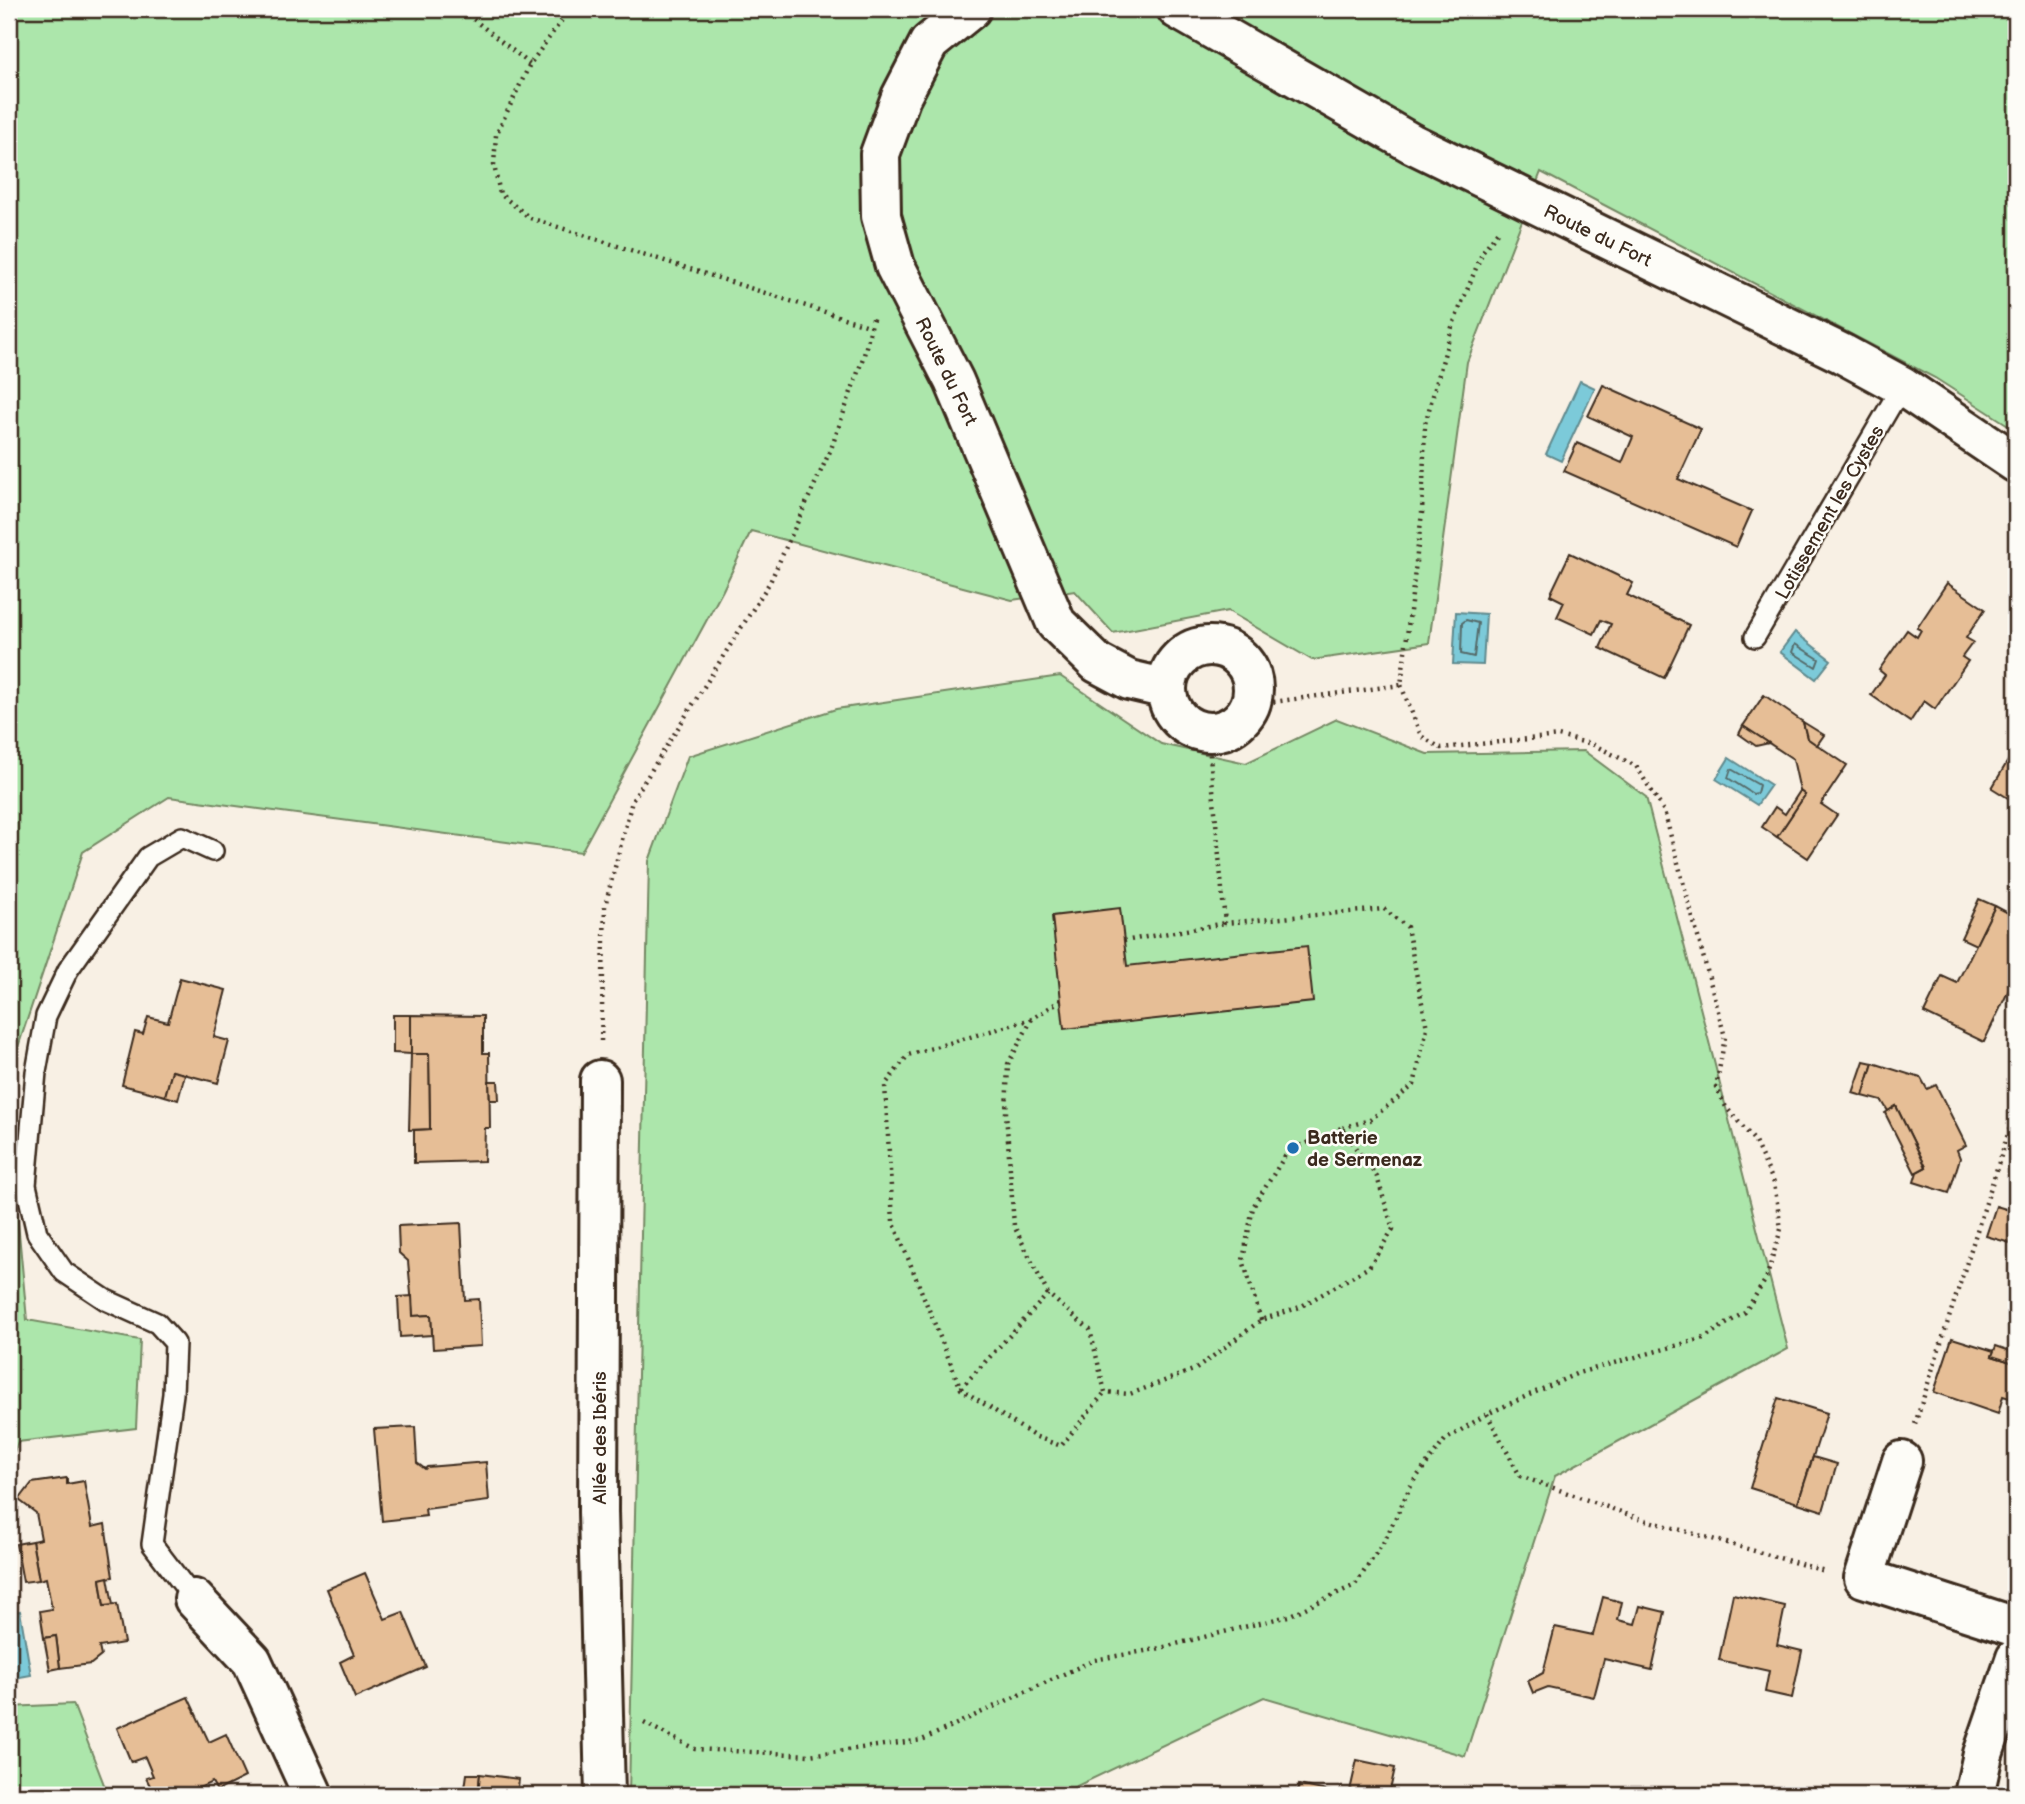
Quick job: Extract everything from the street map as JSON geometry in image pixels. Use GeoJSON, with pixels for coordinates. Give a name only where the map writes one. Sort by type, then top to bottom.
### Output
{"type":"FeatureCollection","features":[{"type":"Feature","properties":{"kind":"street","name":"Route du Fort"},"geometry":{"type":"LineString","coordinates":[[971,9],[929,43],[901,97],[880,154],[881,216],[895,266],[954,380],[1056,622],[1097,663],[1129,680],[1159,687],[1167,685]]}},
{"type":"Feature","properties":{"kind":"street","name":"Route du Fort"},"geometry":{"type":"LineString","coordinates":[[1177,9],[1411,143],[1843,354],[1902,386],[2016,463]]}},
{"type":"Feature","properties":{"kind":"street"},"geometry":{"type":"LineString","coordinates":[[1211,645],[1236,654],[1245,663],[1254,687],[1252,701],[1236,724],[1223,731],[1208,733],[1195,730],[1173,713],[1167,699],[1167,685],[1176,661],[1186,652],[1211,645]]}},
{"type":"Feature","properties":{"kind":"street","name":"Allée des Ibéris"},"geometry":{"type":"LineString","coordinates":[[600,1080],[598,1512],[605,1795]]}},
{"type":"Feature","properties":{"kind":"street"},"geometry":{"type":"LineString","coordinates":[[1902,1461],[1864,1578],[2016,1627]]}},
{"type":"Feature","properties":{"kind":"street"},"geometry":{"type":"LineString","coordinates":[[194,1599],[252,1661],[313,1795]]}},
{"type":"Feature","properties":{"kind":"street"},"geometry":{"type":"LineString","coordinates":[[1974,1795],[1983,1754],[2016,1658]]}},
{"type":"Feature","properties":{"kind":"lane","name":"Lotissement les Cystes"},"geometry":{"type":"LineString","coordinates":[[1755,637],[1902,386]]}},
{"type":"Feature","properties":{"kind":"lane"},"geometry":{"type":"LineString","coordinates":[[194,1599],[152,1544],[173,1394],[175,1343],[158,1323],[106,1300],[64,1272],[37,1233],[26,1185],[36,1072],[46,1016],[68,970],[148,857],[182,837],[213,851]]}},
{"type":"Feature","properties":{"kind":"path"},"geometry":{"type":"LineString","coordinates":[[570,9],[530,64],[496,135],[494,165],[500,194],[530,218],[869,326]]}},
{"type":"Feature","properties":{"kind":"path"},"geometry":{"type":"LineString","coordinates":[[468,15],[530,64]]}},
{"type":"Feature","properties":{"kind":"path"},"geometry":{"type":"LineString","coordinates":[[604,1704],[624,1707],[652,1730],[695,1748],[809,1755],[922,1740],[1094,1660],[1156,1649],[1288,1616],[1355,1585],[1385,1540],[1412,1483],[1445,1440],[1487,1414],[1578,1373],[1704,1338],[1745,1312],[1766,1279],[1781,1229],[1774,1183],[1754,1140],[1726,1107],[1716,1087],[1725,1037],[1664,811],[1636,766],[1592,744],[1558,736],[1441,748],[1421,736],[1401,685],[1422,513],[1425,424],[1452,327],[1483,251],[1523,198]]}},
{"type":"Feature","properties":{"kind":"path"},"geometry":{"type":"LineString","coordinates":[[600,1080],[606,906],[632,801],[770,582],[831,449],[864,355],[869,326],[895,266]]}},
{"type":"Feature","properties":{"kind":"path"},"geometry":{"type":"LineString","coordinates":[[1254,687],[1265,703],[1401,685]]}},
{"type":"Feature","properties":{"kind":"path"},"geometry":{"type":"LineString","coordinates":[[1208,733],[1225,923]]}},
{"type":"Feature","properties":{"kind":"path"},"geometry":{"type":"LineString","coordinates":[[1124,941],[1225,923],[1384,909],[1407,927],[1427,1028],[1414,1085],[1370,1120],[1340,1128],[1288,1151],[1253,1207],[1243,1260],[1261,1320]]}},
{"type":"Feature","properties":{"kind":"path"},"geometry":{"type":"LineString","coordinates":[[1061,1000],[1032,1019],[908,1055],[886,1085],[893,1221],[961,1388],[1034,1436],[1061,1446],[1105,1392]]}},
{"type":"Feature","properties":{"kind":"path"},"geometry":{"type":"LineString","coordinates":[[1032,1019],[1008,1064],[1006,1113],[1014,1226],[1048,1294],[1090,1330],[1105,1392]]}},
{"type":"Feature","properties":{"kind":"path"},"geometry":{"type":"LineString","coordinates":[[1902,1461],[2016,1109]]}},
{"type":"Feature","properties":{"kind":"path"},"geometry":{"type":"LineString","coordinates":[[1105,1392],[1130,1394],[1196,1369],[1261,1320],[1300,1307],[1369,1267],[1393,1229],[1377,1177],[1340,1128]]}},
{"type":"Feature","properties":{"kind":"path"},"geometry":{"type":"LineString","coordinates":[[961,1388],[1048,1294]]}},
{"type":"Feature","properties":{"kind":"path"},"geometry":{"type":"LineString","coordinates":[[1487,1414],[1520,1476],[1635,1517],[1824,1571],[1864,1578]]}},
{"type":"Feature","properties":{"kind":"green space"},"geometry":{"type":"Polygon","coordinates":[[[9,9],[2016,9],[2016,430],[1935,378],[1541,172],[1467,362],[1429,643],[1312,660],[1228,611],[1113,633],[1075,591],[1012,600],[751,531],[723,590],[581,852],[169,797],[83,852],[11,1068],[15,1190],[27,1320],[140,1340],[136,1428],[18,1442],[9,1465],[9,9]]]}},
{"type":"Feature","properties":{"kind":"green space"},"geometry":{"type":"Polygon","coordinates":[[[1060,676],[1161,744],[1246,763],[1337,719],[1427,754],[1584,751],[1646,797],[1788,1349],[1555,1476],[1465,1756],[1264,1697],[1058,1795],[629,1795],[649,861],[688,756],[836,709],[1060,676]]]}},
{"type":"Feature","properties":{"kind":"green space"},"geometry":{"type":"Polygon","coordinates":[[[73,1704],[108,1795],[9,1795],[9,1707],[73,1704]]]}},
{"type":"Feature","properties":{"kind":"water"},"geometry":{"type":"Polygon","coordinates":[[[1580,381],[1595,388],[1561,461],[1546,454],[1580,381]]]}},
{"type":"Feature","properties":{"kind":"water"},"geometry":{"type":"Polygon","coordinates":[[[1456,612],[1486,614],[1483,665],[1453,664],[1456,612]]]}},
{"type":"Feature","properties":{"kind":"water"},"geometry":{"type":"Polygon","coordinates":[[[1795,632],[1831,660],[1816,679],[1780,652],[1795,632]]]}},
{"type":"Feature","properties":{"kind":"water"},"geometry":{"type":"Polygon","coordinates":[[[1729,758],[1771,785],[1757,805],[1716,779],[1729,758]]]}},
{"type":"Feature","properties":{"kind":"water"},"geometry":{"type":"Polygon","coordinates":[[[20,1611],[31,1675],[9,1679],[9,1613],[20,1611]]]}},
{"type":"Feature","properties":{"kind":"building"},"geometry":{"type":"Polygon","coordinates":[[[1603,385],[1701,429],[1678,479],[1752,511],[1736,547],[1564,471],[1577,443],[1622,463],[1633,437],[1588,416],[1603,385]]]}},
{"type":"Feature","properties":{"kind":"building"},"geometry":{"type":"Polygon","coordinates":[[[1570,553],[1633,583],[1627,595],[1689,625],[1664,678],[1600,648],[1611,624],[1601,620],[1594,634],[1557,617],[1564,602],[1550,595],[1570,553]]]}},
{"type":"Feature","properties":{"kind":"building"},"geometry":{"type":"Polygon","coordinates":[[[1947,583],[1985,609],[1966,638],[1973,642],[1962,657],[1968,661],[1935,709],[1924,701],[1910,722],[1871,695],[1885,675],[1879,670],[1907,630],[1917,637],[1921,630],[1917,628],[1947,583]]]}},
{"type":"Feature","properties":{"kind":"building"},"geometry":{"type":"Polygon","coordinates":[[[1764,695],[1803,722],[1807,738],[1847,765],[1821,804],[1837,815],[1808,858],[1777,837],[1805,795],[1800,791],[1793,759],[1743,726],[1764,695]]]}},
{"type":"Feature","properties":{"kind":"building"},"geometry":{"type":"Polygon","coordinates":[[[1803,722],[1824,735],[1817,745],[1807,738],[1803,722]]]}},
{"type":"Feature","properties":{"kind":"building"},"geometry":{"type":"Polygon","coordinates":[[[1743,726],[1769,743],[1756,746],[1739,734],[1743,726]]]}},
{"type":"Feature","properties":{"kind":"building"},"geometry":{"type":"Polygon","coordinates":[[[2016,747],[2016,803],[1992,788],[2016,747]]]}},
{"type":"Feature","properties":{"kind":"building"},"geometry":{"type":"Polygon","coordinates":[[[1800,791],[1805,795],[1777,837],[1762,827],[1775,807],[1785,814],[1800,791]]]}},
{"type":"Feature","properties":{"kind":"building"},"geometry":{"type":"Polygon","coordinates":[[[1979,899],[1995,906],[1976,945],[1961,938],[1979,899]]]}},
{"type":"Feature","properties":{"kind":"building"},"geometry":{"type":"Polygon","coordinates":[[[1995,906],[2016,917],[2016,975],[1984,1042],[1924,1013],[1942,976],[1957,983],[1995,906]]]}},
{"type":"Feature","properties":{"kind":"building"},"geometry":{"type":"Polygon","coordinates":[[[1120,908],[1127,966],[1307,946],[1313,1002],[1064,1029],[1052,916],[1120,908]]]}},
{"type":"Feature","properties":{"kind":"building"},"geometry":{"type":"Polygon","coordinates":[[[180,978],[226,990],[214,1037],[229,1041],[218,1083],[172,1071],[165,1096],[122,1085],[135,1032],[143,1034],[148,1017],[168,1022],[180,978]]]}},
{"type":"Feature","properties":{"kind":"building"},"geometry":{"type":"Polygon","coordinates":[[[393,1015],[411,1015],[411,1054],[393,1053],[393,1015]]]}},
{"type":"Feature","properties":{"kind":"building"},"geometry":{"type":"Polygon","coordinates":[[[411,1015],[483,1016],[483,1053],[489,1053],[490,1128],[485,1128],[484,1161],[414,1163],[414,1130],[430,1129],[429,1054],[411,1054],[411,1015]]]}},
{"type":"Feature","properties":{"kind":"building"},"geometry":{"type":"Polygon","coordinates":[[[411,1054],[429,1054],[430,1129],[409,1130],[411,1054]]]}},
{"type":"Feature","properties":{"kind":"building"},"geometry":{"type":"Polygon","coordinates":[[[1864,1061],[1873,1063],[1863,1096],[1853,1093],[1864,1061]]]}},
{"type":"Feature","properties":{"kind":"building"},"geometry":{"type":"Polygon","coordinates":[[[1873,1063],[1921,1078],[1927,1089],[1936,1085],[1966,1145],[1957,1150],[1960,1158],[1949,1193],[1914,1182],[1917,1172],[1926,1167],[1896,1106],[1888,1111],[1882,1101],[1863,1096],[1873,1063]]]}},
{"type":"Feature","properties":{"kind":"building"},"geometry":{"type":"Polygon","coordinates":[[[172,1071],[185,1074],[178,1100],[165,1096],[172,1071]]]}},
{"type":"Feature","properties":{"kind":"building"},"geometry":{"type":"Polygon","coordinates":[[[489,1081],[498,1081],[499,1100],[490,1100],[489,1081]]]}},
{"type":"Feature","properties":{"kind":"building"},"geometry":{"type":"Polygon","coordinates":[[[1896,1106],[1926,1167],[1915,1173],[1885,1113],[1896,1106]]]}},
{"type":"Feature","properties":{"kind":"building"},"geometry":{"type":"Polygon","coordinates":[[[1996,1206],[2016,1212],[2010,1243],[1986,1236],[1996,1206]]]}},
{"type":"Feature","properties":{"kind":"building"},"geometry":{"type":"Polygon","coordinates":[[[461,1223],[465,1300],[479,1299],[481,1346],[433,1349],[431,1315],[413,1316],[408,1261],[399,1253],[398,1226],[461,1223]]]}},
{"type":"Feature","properties":{"kind":"building"},"geometry":{"type":"Polygon","coordinates":[[[412,1296],[413,1316],[431,1315],[432,1335],[400,1337],[398,1297],[412,1296]]]}},
{"type":"Feature","properties":{"kind":"building"},"geometry":{"type":"Polygon","coordinates":[[[1952,1338],[1994,1351],[1992,1356],[2014,1363],[2016,1356],[2016,1400],[2003,1396],[1998,1414],[1934,1392],[1952,1338]]]}},
{"type":"Feature","properties":{"kind":"building"},"geometry":{"type":"Polygon","coordinates":[[[1996,1346],[2016,1353],[2014,1363],[1992,1356],[1996,1346]]]}},
{"type":"Feature","properties":{"kind":"building"},"geometry":{"type":"Polygon","coordinates":[[[1778,1398],[1827,1413],[1798,1503],[1750,1488],[1778,1398]]]}},
{"type":"Feature","properties":{"kind":"building"},"geometry":{"type":"Polygon","coordinates":[[[415,1427],[417,1463],[425,1469],[486,1462],[489,1501],[425,1509],[426,1516],[382,1521],[374,1429],[415,1427]]]}},
{"type":"Feature","properties":{"kind":"building"},"geometry":{"type":"Polygon","coordinates":[[[1813,1457],[1837,1464],[1823,1511],[1798,1503],[1813,1457]]]}},
{"type":"Feature","properties":{"kind":"building"},"geometry":{"type":"Polygon","coordinates":[[[67,1478],[67,1484],[84,1481],[92,1527],[105,1524],[113,1577],[100,1579],[104,1606],[117,1604],[124,1643],[99,1647],[101,1656],[91,1664],[60,1668],[56,1636],[44,1638],[40,1611],[52,1609],[46,1578],[39,1580],[32,1541],[41,1539],[36,1513],[19,1500],[32,1483],[67,1478]]]}},
{"type":"Feature","properties":{"kind":"building"},"geometry":{"type":"Polygon","coordinates":[[[32,1541],[39,1580],[23,1582],[16,1544],[32,1541]]]}},
{"type":"Feature","properties":{"kind":"building"},"geometry":{"type":"Polygon","coordinates":[[[365,1573],[385,1619],[403,1612],[426,1667],[355,1698],[340,1662],[354,1655],[327,1589],[365,1573]]]}},
{"type":"Feature","properties":{"kind":"building"},"geometry":{"type":"Polygon","coordinates":[[[108,1577],[113,1605],[104,1606],[100,1579],[108,1577]]]}},
{"type":"Feature","properties":{"kind":"building"},"geometry":{"type":"Polygon","coordinates":[[[1733,1594],[1785,1606],[1777,1645],[1802,1651],[1792,1698],[1765,1692],[1769,1671],[1719,1660],[1733,1594]]]}},
{"type":"Feature","properties":{"kind":"building"},"geometry":{"type":"Polygon","coordinates":[[[1603,1597],[1622,1602],[1618,1620],[1635,1624],[1640,1606],[1665,1612],[1652,1670],[1604,1659],[1594,1697],[1548,1687],[1533,1693],[1528,1681],[1543,1673],[1555,1627],[1593,1635],[1603,1597]]]}},
{"type":"Feature","properties":{"kind":"building"},"geometry":{"type":"Polygon","coordinates":[[[56,1636],[60,1668],[50,1670],[44,1638],[56,1636]]]}},
{"type":"Feature","properties":{"kind":"building"},"geometry":{"type":"Polygon","coordinates":[[[188,1697],[209,1742],[226,1734],[245,1777],[217,1791],[212,1782],[184,1795],[155,1795],[146,1778],[153,1776],[145,1757],[131,1762],[117,1728],[188,1697]]]}},
{"type":"Feature","properties":{"kind":"building"},"geometry":{"type":"Polygon","coordinates":[[[1357,1760],[1395,1768],[1389,1795],[1349,1795],[1357,1760]]]}},
{"type":"Feature","properties":{"kind":"building"},"geometry":{"type":"Polygon","coordinates":[[[467,1774],[480,1774],[478,1795],[464,1795],[467,1774]]]}},
{"type":"Feature","properties":{"kind":"building"},"geometry":{"type":"Polygon","coordinates":[[[480,1774],[519,1779],[517,1795],[478,1795],[480,1774]]]}},
{"type":"Feature","properties":{"kind":"building"},"geometry":{"type":"Polygon","coordinates":[[[1299,1785],[1346,1795],[1297,1795],[1299,1785]]]}},
{"type":"Feature","properties":{"kind":"place","name":"Batterie de Sermenaz"},"geometry":{"type":"Point","coordinates":[1293,1148]}}]}
